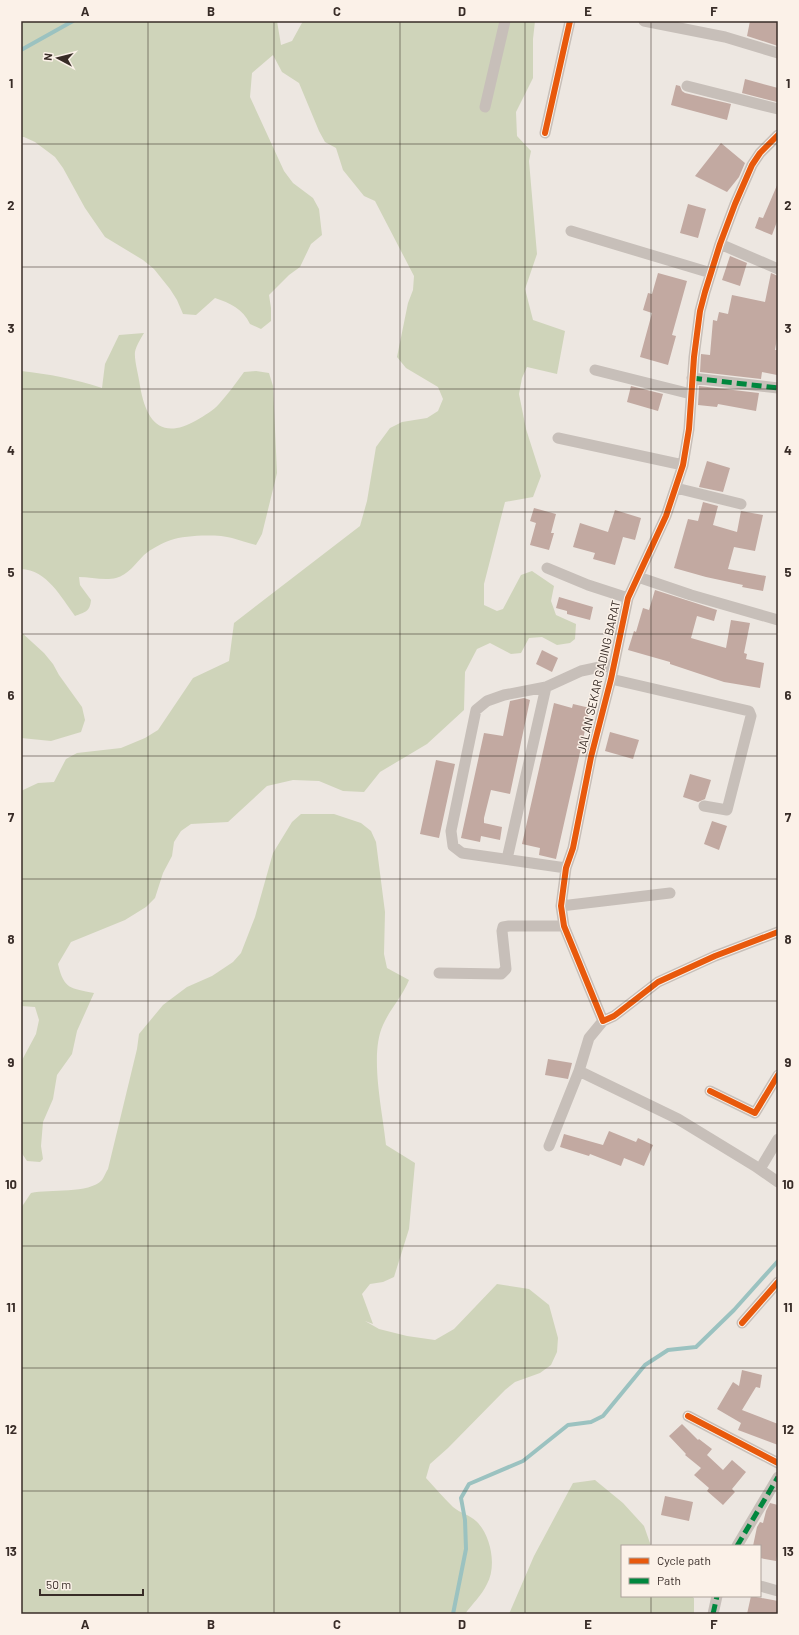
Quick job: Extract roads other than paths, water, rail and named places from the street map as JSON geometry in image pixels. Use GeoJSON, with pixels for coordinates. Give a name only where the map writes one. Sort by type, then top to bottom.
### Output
{"type":"FeatureCollection","features":[{"type":"Feature","properties":{"kind":"street"},"geometry":{"type":"LineString","coordinates":[[485,107],[505,21]]}},
{"type":"Feature","properties":{"kind":"street"},"geometry":{"type":"LineString","coordinates":[[545,133],[570,21]]}},
{"type":"Feature","properties":{"kind":"street"},"geometry":{"type":"LineString","coordinates":[[644,21],[725,37],[778,53]]}},
{"type":"Feature","properties":{"kind":"street"},"geometry":{"type":"LineString","coordinates":[[687,86],[778,109]]}},
{"type":"Feature","properties":{"kind":"street","name":"JALAN SEKAR GADING BARAT"},"geometry":{"type":"LineString","coordinates":[[603,1021],[564,926],[562,906],[566,868],[572,848],[591,757],[611,679],[628,598],[666,516],[683,465],[687,446],[692,378],[700,311],[720,244],[752,165],[760,153],[778,135]]}},
{"type":"Feature","properties":{"kind":"street"},"geometry":{"type":"LineString","coordinates":[[571,231],[711,273]]}},
{"type":"Feature","properties":{"kind":"street"},"geometry":{"type":"LineString","coordinates":[[720,244],[778,269]]}},
{"type":"Feature","properties":{"kind":"street"},"geometry":{"type":"LineString","coordinates":[[595,370],[691,394]]}},
{"type":"Feature","properties":{"kind":"street"},"geometry":{"type":"LineString","coordinates":[[692,378],[778,388]]}},
{"type":"Feature","properties":{"kind":"street"},"geometry":{"type":"LineString","coordinates":[[558,438],[683,465]]}},
{"type":"Feature","properties":{"kind":"street"},"geometry":{"type":"LineString","coordinates":[[676,488],[741,504]]}},
{"type":"Feature","properties":{"kind":"street"},"geometry":{"type":"LineString","coordinates":[[547,568],[588,585],[628,598]]}},
{"type":"Feature","properties":{"kind":"street"},"geometry":{"type":"LineString","coordinates":[[638,577],[691,595],[778,620]]}},
{"type":"Feature","properties":{"kind":"street"},"geometry":{"type":"LineString","coordinates":[[566,868],[462,853],[453,846],[451,830],[476,710],[487,701],[504,695],[546,687],[581,671],[614,664]]}},
{"type":"Feature","properties":{"kind":"street"},"geometry":{"type":"LineString","coordinates":[[611,679],[749,711],[751,716],[728,810],[704,806]]}},
{"type":"Feature","properties":{"kind":"street"},"geometry":{"type":"LineString","coordinates":[[507,859],[546,687]]}},
{"type":"Feature","properties":{"kind":"street"},"geometry":{"type":"LineString","coordinates":[[562,906],[670,893]]}},
{"type":"Feature","properties":{"kind":"street"},"geometry":{"type":"LineString","coordinates":[[439,973],[501,974],[506,970],[502,931],[503,927],[564,926]]}},
{"type":"Feature","properties":{"kind":"street"},"geometry":{"type":"LineString","coordinates":[[549,1146],[579,1071],[589,1038],[603,1021],[614,1016],[658,982],[716,956],[778,932]]}},
{"type":"Feature","properties":{"kind":"street"},"geometry":{"type":"LineString","coordinates":[[579,1071],[678,1119],[760,1169],[778,1182]]}},
{"type":"Feature","properties":{"kind":"street"},"geometry":{"type":"LineString","coordinates":[[710,1091],[756,1113],[778,1075]]}},
{"type":"Feature","properties":{"kind":"street"},"geometry":{"type":"LineString","coordinates":[[760,1169],[778,1139]]}},
{"type":"Feature","properties":{"kind":"street"},"geometry":{"type":"LineString","coordinates":[[742,1323],[778,1282]]}},
{"type":"Feature","properties":{"kind":"street"},"geometry":{"type":"LineString","coordinates":[[688,1416],[778,1463]]}},
{"type":"Feature","properties":{"kind":"street"},"geometry":{"type":"LineString","coordinates":[[738,1545],[778,1477]]}},
{"type":"Feature","properties":{"kind":"street"},"geometry":{"type":"LineString","coordinates":[[761,1586],[778,1591]]}},
{"type":"Feature","properties":{"kind":"street"},"geometry":{"type":"LineString","coordinates":[[714,1614],[717,1597]]}},
{"type":"Feature","properties":{"kind":"waterway"},"geometry":{"type":"LineString","coordinates":[[21,50],[73,21]]}},
{"type":"Feature","properties":{"kind":"waterway"},"geometry":{"type":"LineString","coordinates":[[453,1614],[466,1549],[465,1520],[461,1498],[469,1484],[523,1461],[568,1425],[591,1422],[603,1416],[645,1365],[668,1350],[696,1347],[734,1310],[778,1261]]}}]}
